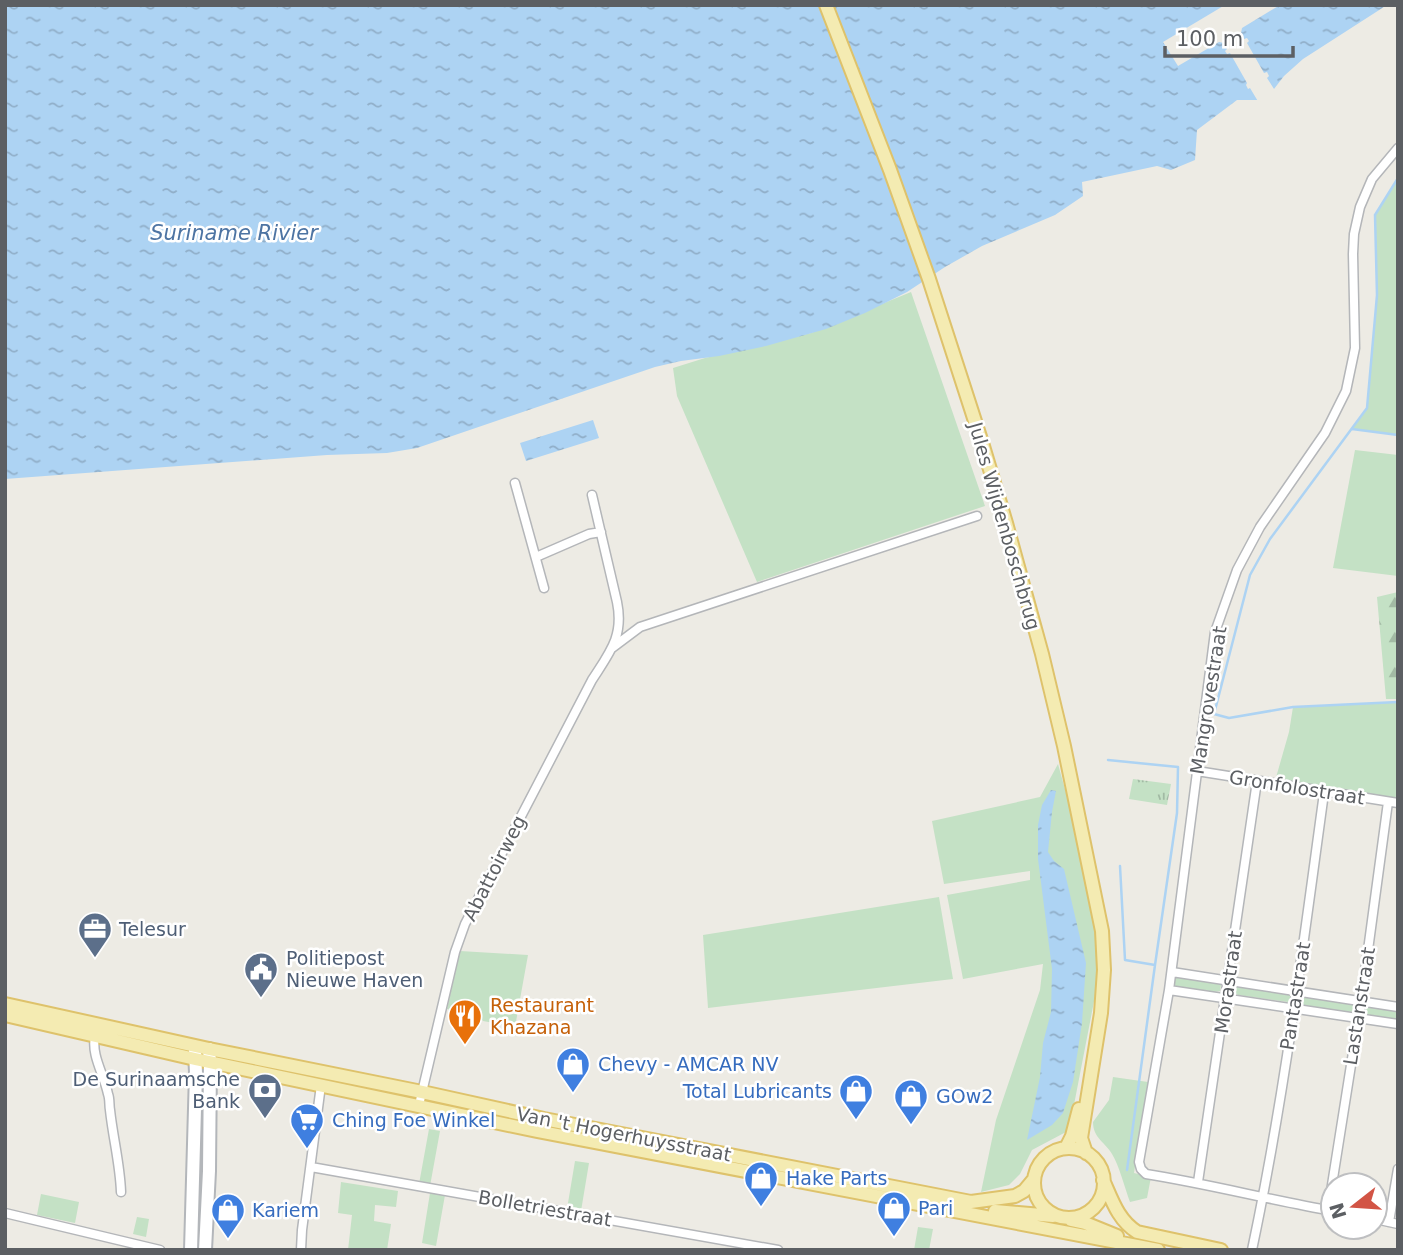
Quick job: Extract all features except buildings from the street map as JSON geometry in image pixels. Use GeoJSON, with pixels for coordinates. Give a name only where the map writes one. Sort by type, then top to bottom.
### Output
{"type":"FeatureCollection","features":[{"type":"Feature","properties":{"kind":"main road","name":"Jules Wijdenboschbrug"},"geometry":{"type":"LineString","coordinates":[[826,5],[929,279],[983,446],[1042,654],[1084,835],[1102,931],[1104,970],[1101,1013],[1081,1138],[1086,1153]]}},
{"type":"Feature","properties":{"kind":"main road","name":"Van 't Hogerhuysstraat"},"geometry":{"type":"LineString","coordinates":[[5,1004],[544,1119],[971,1202],[1015,1196],[1024,1191],[1034,1179]]}},
{"type":"Feature","properties":{"kind":"main road","name":"Van 't Hogerhuysstraat"},"geometry":{"type":"LineString","coordinates":[[5,1015],[195,1059],[537,1131],[1158,1250]]}},
{"type":"Feature","properties":{"kind":"main road"},"geometry":{"type":"LineString","coordinates":[[191,1250],[195,1045]]}},
{"type":"Feature","properties":{"kind":"main road"},"geometry":{"type":"LineString","coordinates":[[205,1250],[209,1171],[209,1049]]}},
{"type":"Feature","properties":{"kind":"main road","name":"Jules Wijdenboschbrug"},"geometry":{"type":"LineString","coordinates":[[1066,1148],[1072,1136],[1091,1064]]}},
{"type":"Feature","properties":{"kind":"main road"},"geometry":{"type":"LineString","coordinates":[[1103,1180],[1099,1200],[1092,1209],[1074,1218],[1058,1217],[1039,1201],[1035,1193],[1034,1179],[1046,1156],[1066,1148],[1076,1149],[1086,1153],[1098,1164],[1118,1212],[1128,1226],[1137,1232],[1221,1250]]}},
{"type":"Feature","properties":{"kind":"main road"},"geometry":{"type":"LineString","coordinates":[[193,1170],[209,1171]]}},
{"type":"Feature","properties":{"kind":"main road","name":"Van 't Hogerhuysstraat"},"geometry":{"type":"LineString","coordinates":[[958,1211],[1058,1217],[1085,1223],[1139,1246]]}},
{"type":"Feature","properties":{"kind":"street","name":"Mangrovestraat"},"geometry":{"type":"LineString","coordinates":[[1198,1182],[1146,1174],[1139,1162],[1170,990],[1215,632],[1237,570],[1259,527],[1325,433],[1346,390],[1356,348],[1353,254],[1357,220],[1373,179],[1398,148]]}},
{"type":"Feature","properties":{"kind":"street"},"geometry":{"type":"LineString","coordinates":[[514,483],[544,588]]}},
{"type":"Feature","properties":{"kind":"street"},"geometry":{"type":"LineString","coordinates":[[592,495],[620,615],[620,628],[612,648]]}},
{"type":"Feature","properties":{"kind":"street"},"geometry":{"type":"LineString","coordinates":[[612,648],[640,627],[976,516]]}},
{"type":"Feature","properties":{"kind":"street"},"geometry":{"type":"LineString","coordinates":[[536,557],[589,534],[601,532]]}},
{"type":"Feature","properties":{"kind":"street","name":"Abattoirweg"},"geometry":{"type":"LineString","coordinates":[[419,1105],[455,952],[465,923],[592,680],[612,648]]}},
{"type":"Feature","properties":{"kind":"street","name":"Gronfolostraat"},"geometry":{"type":"LineString","coordinates":[[1196,771],[1393,803]]}},
{"type":"Feature","properties":{"kind":"street","name":"Morastraat"},"geometry":{"type":"LineString","coordinates":[[1198,1182],[1256,781]]}},
{"type":"Feature","properties":{"kind":"street","name":"Pantastraat"},"geometry":{"type":"LineString","coordinates":[[1252,1250],[1297,991],[1324,793]]}},
{"type":"Feature","properties":{"kind":"street","name":"Lastanstraat"},"geometry":{"type":"LineString","coordinates":[[1336,1171],[1393,803]]}},
{"type":"Feature","properties":{"kind":"street"},"geometry":{"type":"LineString","coordinates":[[1172,972],[1398,1007]]}},
{"type":"Feature","properties":{"kind":"street"},"geometry":{"type":"LineString","coordinates":[[1170,990],[1398,1024]]}},
{"type":"Feature","properties":{"kind":"street"},"geometry":{"type":"LineString","coordinates":[[94,1036],[95,1055],[109,1096],[120,1165],[121,1192]]}},
{"type":"Feature","properties":{"kind":"street"},"geometry":{"type":"LineString","coordinates":[[301,1250],[321,1085]]}},
{"type":"Feature","properties":{"kind":"street","name":"Bolletriestraat"},"geometry":{"type":"LineString","coordinates":[[311,1167],[778,1250]]}},
{"type":"Feature","properties":{"kind":"street"},"geometry":{"type":"LineString","coordinates":[[1394,1223],[1398,1169]]}},
{"type":"Feature","properties":{"kind":"street"},"geometry":{"type":"LineString","coordinates":[[1198,1182],[1319,1209]]}},
{"type":"Feature","properties":{"kind":"street"},"geometry":{"type":"LineString","coordinates":[[5,1213],[160,1250]]}},
{"type":"Feature","properties":{"kind":"green space"},"geometry":{"type":"Polygon","coordinates":[[[1398,178],[1398,435],[1352,429],[1367,408],[1377,295],[1375,215],[1398,178]]]}},
{"type":"Feature","properties":{"kind":"green space"},"geometry":{"type":"Polygon","coordinates":[[[911,292],[985,506],[757,582],[677,396],[673,368],[811,333],[911,292]]]}},
{"type":"Feature","properties":{"kind":"green space"},"geometry":{"type":"Polygon","coordinates":[[[1355,450],[1398,455],[1398,576],[1333,568],[1355,450]]]}},
{"type":"Feature","properties":{"kind":"green space"},"geometry":{"type":"Polygon","coordinates":[[[1398,592],[1398,699],[1386,699],[1377,597],[1398,592]]]}},
{"type":"Feature","properties":{"kind":"green space"},"geometry":{"type":"Polygon","coordinates":[[[1398,702],[1398,800],[1275,781],[1293,707],[1398,702]]]}},
{"type":"Feature","properties":{"kind":"green space"},"geometry":{"type":"Polygon","coordinates":[[[1058,764],[1086,865],[1097,933],[1097,986],[1073,1110],[1066,1132],[1032,1150],[1020,1174],[1009,1185],[981,1192],[996,1120],[1040,990],[1043,964],[963,979],[947,895],[1030,880],[1030,871],[944,884],[932,821],[1040,797],[1058,764]]]}},
{"type":"Feature","properties":{"kind":"green space"},"geometry":{"type":"Polygon","coordinates":[[[1133,779],[1171,784],[1167,805],[1129,799],[1133,779]]]}},
{"type":"Feature","properties":{"kind":"green space"},"geometry":{"type":"Polygon","coordinates":[[[939,897],[953,979],[708,1008],[703,935],[939,897]]]}},
{"type":"Feature","properties":{"kind":"green space"},"geometry":{"type":"Polygon","coordinates":[[[460,951],[528,955],[515,1027],[483,1021],[480,1017],[447,1009],[460,951]]]}},
{"type":"Feature","properties":{"kind":"green space"},"geometry":{"type":"Polygon","coordinates":[[[1175,975],[1217,981],[1221,985],[1220,991],[1174,987],[1175,975]]]}},
{"type":"Feature","properties":{"kind":"green space"},"geometry":{"type":"Polygon","coordinates":[[[1236,986],[1291,994],[1291,1001],[1238,995],[1234,992],[1236,986]]]}},
{"type":"Feature","properties":{"kind":"green space"},"geometry":{"type":"Polygon","coordinates":[[[1300,996],[1352,1004],[1356,1008],[1355,1011],[1348,1012],[1303,1005],[1300,996]]]}},
{"type":"Feature","properties":{"kind":"green space"},"geometry":{"type":"Polygon","coordinates":[[[1364,1006],[1398,1010],[1398,1019],[1367,1015],[1362,1011],[1364,1006]]]}},
{"type":"Feature","properties":{"kind":"green space"},"geometry":{"type":"Polygon","coordinates":[[[1113,1077],[1148,1082],[1134,1173],[1151,1177],[1147,1198],[1130,1202],[1115,1159],[1097,1136],[1093,1122],[1109,1100],[1113,1077]]]}},
{"type":"Feature","properties":{"kind":"green space"},"geometry":{"type":"Polygon","coordinates":[[[429,1129],[440,1131],[430,1186],[419,1184],[429,1129]]]}},
{"type":"Feature","properties":{"kind":"green space"},"geometry":{"type":"Polygon","coordinates":[[[575,1161],[589,1163],[581,1211],[567,1209],[575,1161]]]}},
{"type":"Feature","properties":{"kind":"green space"},"geometry":{"type":"Polygon","coordinates":[[[341,1182],[398,1191],[396,1207],[375,1205],[374,1221],[391,1224],[387,1250],[348,1250],[352,1215],[338,1213],[341,1182]]]}},
{"type":"Feature","properties":{"kind":"green space"},"geometry":{"type":"Polygon","coordinates":[[[430,1193],[445,1195],[436,1246],[422,1243],[430,1193]]]}},
{"type":"Feature","properties":{"kind":"green space"},"geometry":{"type":"Polygon","coordinates":[[[41,1194],[79,1202],[75,1223],[37,1215],[41,1194]]]}},
{"type":"Feature","properties":{"kind":"green space"},"geometry":{"type":"Polygon","coordinates":[[[137,1217],[149,1219],[146,1237],[133,1234],[137,1217]]]}},
{"type":"Feature","properties":{"kind":"green space"},"geometry":{"type":"Polygon","coordinates":[[[918,1227],[933,1229],[929,1250],[914,1250],[918,1227]]]}},
{"type":"Feature","properties":{"kind":"water","name":"Suriname Rivier"},"geometry":{"type":"Polygon","coordinates":[[[5,5],[1387,5],[1303,59],[1274,89],[1257,100],[1237,100],[1197,130],[1195,160],[1171,170],[1157,166],[1082,182],[1083,196],[1055,215],[982,246],[907,292],[826,329],[766,346],[655,367],[417,448],[387,453],[5,479],[5,5]]]}},
{"type":"Feature","properties":{"kind":"water"},"geometry":{"type":"Polygon","coordinates":[[[593,420],[599,438],[526,461],[520,443],[593,420]]]}},
{"type":"Feature","properties":{"kind":"water"},"geometry":{"type":"Polygon","coordinates":[[[1051,790],[1056,791],[1048,852],[1064,869],[1086,963],[1082,1023],[1073,1082],[1063,1113],[1052,1125],[1027,1140],[1040,1077],[1043,1043],[1051,1012],[1052,969],[1038,859],[1038,825],[1042,805],[1051,790]]]}},
{"type":"Feature","properties":{"kind":"pier"},"geometry":{"type":"Polygon","coordinates":[[[1225,5],[1280,5],[1242,28],[1244,39],[1249,41],[1247,43],[1264,73],[1267,72],[1267,78],[1276,92],[1259,103],[1250,88],[1248,89],[1230,53],[1225,51],[1227,49],[1224,43],[1219,42],[1178,66],[1163,42],[1225,5]]]}},
{"type":"Feature","properties":{"kind":"waterway"},"geometry":{"type":"LineString","coordinates":[[1293,707],[1229,718],[1214,714],[1250,575],[1270,539],[1367,408],[1377,295],[1375,215],[1398,178]]}},
{"type":"Feature","properties":{"kind":"waterway"},"geometry":{"type":"LineString","coordinates":[[1352,429],[1398,435]]}},
{"type":"Feature","properties":{"kind":"waterway"},"geometry":{"type":"LineString","coordinates":[[1293,707],[1398,702]]}},
{"type":"Feature","properties":{"kind":"waterway"},"geometry":{"type":"LineString","coordinates":[[1108,760],[1178,767],[1177,813],[1155,965],[1125,960],[1120,866]]}},
{"type":"Feature","properties":{"kind":"waterway"},"geometry":{"type":"LineString","coordinates":[[1127,1170],[1155,965]]}},
{"type":"Feature","properties":{"kind":"place","name":"Telesur"},"geometry":{"type":"Point","coordinates":[95,959]}},
{"type":"Feature","properties":{"kind":"place","name":"Politiepost Nieuwe Haven"},"geometry":{"type":"Point","coordinates":[261,999]}},
{"type":"Feature","properties":{"kind":"place","name":"Restaurant Khazana"},"geometry":{"type":"Point","coordinates":[465,1046]}},
{"type":"Feature","properties":{"kind":"place","name":"Chevy - AMCAR NV"},"geometry":{"type":"Point","coordinates":[573,1094]}},
{"type":"Feature","properties":{"kind":"place","name":"De Surinaamsche Bank"},"geometry":{"type":"Point","coordinates":[265,1120]}},
{"type":"Feature","properties":{"kind":"place","name":"Total Lubricants"},"geometry":{"type":"Point","coordinates":[856,1121]}},
{"type":"Feature","properties":{"kind":"place","name":"GOw2"},"geometry":{"type":"Point","coordinates":[911,1126]}},
{"type":"Feature","properties":{"kind":"place","name":"Ching Foe Winkel"},"geometry":{"type":"Point","coordinates":[307,1150]}},
{"type":"Feature","properties":{"kind":"place","name":"Hake Parts"},"geometry":{"type":"Point","coordinates":[761,1208]}},
{"type":"Feature","properties":{"kind":"place","name":"Pari"},"geometry":{"type":"Point","coordinates":[894,1238]}},
{"type":"Feature","properties":{"kind":"place","name":"Kariem"},"geometry":{"type":"Point","coordinates":[228,1240]}}]}
